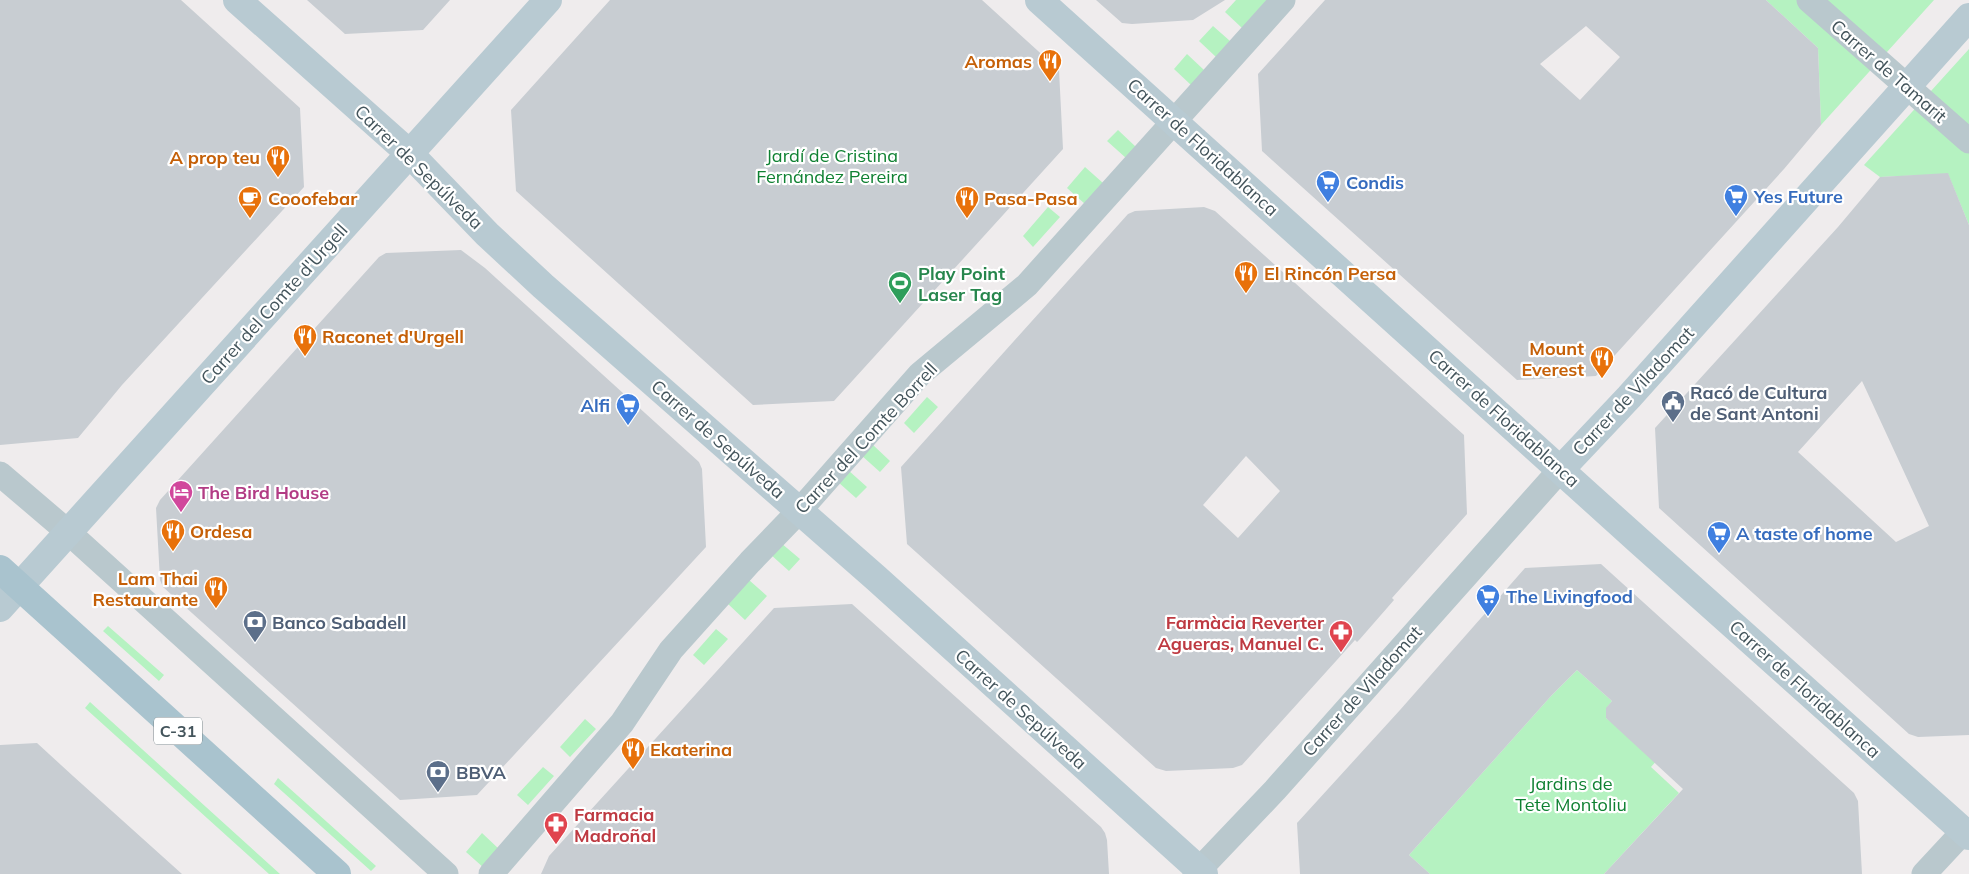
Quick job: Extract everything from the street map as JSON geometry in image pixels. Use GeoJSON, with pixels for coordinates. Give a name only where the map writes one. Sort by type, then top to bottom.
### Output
{"type":"FeatureCollection","features":[{"type":"Feature","properties":{"kind":"main road","name":"C-31"},"geometry":{"type":"LineString","coordinates":[[10,578],[337,874]]}},
{"type":"Feature","properties":{"kind":"street","name":"Carrer de Sepúlveda"},"geometry":{"type":"LineString","coordinates":[[237,0],[409,153],[487,234],[544,286],[800,510],[1200,873]]}},
{"type":"Feature","properties":{"kind":"street","name":"Carrer del Comte d'Urgell"},"geometry":{"type":"LineString","coordinates":[[0,608],[10,578],[68,532],[548,0]]}},
{"type":"Feature","properties":{"kind":"street","name":"Carrer de Floridablanca"},"geometry":{"type":"LineString","coordinates":[[1039,0],[1561,470],[1967,831]]}},
{"type":"Feature","properties":{"kind":"street","name":"Carrer del Comte Borrell"},"geometry":{"type":"LineString","coordinates":[[491,874],[622,723],[671,650],[750,562],[800,510],[920,374],[1027,285],[1173,120],[1283,0]]}},
{"type":"Feature","properties":{"kind":"street","name":"Carrer de Tamarit"},"geometry":{"type":"LineString","coordinates":[[1809,0],[1969,141]]}},
{"type":"Feature","properties":{"kind":"street","name":"Carrer de Viladomat"},"geometry":{"type":"LineString","coordinates":[[1200,873],[1561,470],[1630,397],[1969,17]]}},
{"type":"Feature","properties":{"kind":"street"},"geometry":{"type":"LineString","coordinates":[[0,474],[68,532],[446,874]]}},
{"type":"Feature","properties":{"kind":"street"},"geometry":{"type":"LineString","coordinates":[[1924,874],[1967,831]]}},
{"type":"Feature","properties":{"kind":"green space"},"geometry":{"type":"Polygon","coordinates":[[[1236,0],[1267,0],[1242,28],[1225,12],[1236,0]]]}},
{"type":"Feature","properties":{"kind":"green space"},"geometry":{"type":"Polygon","coordinates":[[[1766,0],[1934,0],[1821,125],[1818,48],[1766,0]]]}},
{"type":"Feature","properties":{"kind":"green space"},"geometry":{"type":"Polygon","coordinates":[[[1213,26],[1230,41],[1216,57],[1199,41],[1213,26]]]}},
{"type":"Feature","properties":{"kind":"green space"},"geometry":{"type":"Polygon","coordinates":[[[1969,49],[1969,225],[1948,174],[1880,177],[1864,165],[1969,49]]]}},
{"type":"Feature","properties":{"kind":"green space"},"geometry":{"type":"Polygon","coordinates":[[[1187,54],[1204,70],[1191,85],[1174,69],[1187,54]]]}},
{"type":"Feature","properties":{"kind":"green space"},"geometry":{"type":"Polygon","coordinates":[[[1118,130],[1136,147],[1126,158],[1107,141],[1118,130]]]}},
{"type":"Feature","properties":{"kind":"green space"},"geometry":{"type":"Polygon","coordinates":[[[1085,167],[1103,183],[1085,204],[1067,188],[1085,167]]]}},
{"type":"Feature","properties":{"kind":"green space"},"geometry":{"type":"Polygon","coordinates":[[[1048,207],[1060,217],[1033,247],[1023,236],[1048,207]]]}},
{"type":"Feature","properties":{"kind":"green space"},"geometry":{"type":"Polygon","coordinates":[[[927,397],[938,407],[914,433],[904,423],[927,397]]]}},
{"type":"Feature","properties":{"kind":"green space"},"geometry":{"type":"Polygon","coordinates":[[[872,444],[890,461],[880,472],[861,455],[872,444]]]}},
{"type":"Feature","properties":{"kind":"green space"},"geometry":{"type":"Polygon","coordinates":[[[848,470],[867,487],[856,498],[838,482],[848,470]]]}},
{"type":"Feature","properties":{"kind":"green space"},"geometry":{"type":"Polygon","coordinates":[[[781,543],[800,559],[789,571],[770,554],[781,543]]]}},
{"type":"Feature","properties":{"kind":"green space"},"geometry":{"type":"Polygon","coordinates":[[[749,580],[767,596],[745,620],[727,603],[749,580]]]}},
{"type":"Feature","properties":{"kind":"green space"},"geometry":{"type":"Polygon","coordinates":[[[108,626],[164,675],[159,681],[103,631],[108,626]]]}},
{"type":"Feature","properties":{"kind":"green space"},"geometry":{"type":"Polygon","coordinates":[[[716,629],[728,639],[704,665],[693,655],[716,629]]]}},
{"type":"Feature","properties":{"kind":"green space","name":"Jardins de Tete Montoliu"},"geometry":{"type":"Polygon","coordinates":[[[1577,670],[1612,701],[1606,709],[1608,711],[1606,718],[1659,758],[1651,767],[1679,793],[1604,874],[1430,874],[1409,855],[1551,696],[1577,670]]]}},
{"type":"Feature","properties":{"kind":"green space"},"geometry":{"type":"Polygon","coordinates":[[[90,702],[280,874],[269,874],[85,708],[90,702]]]}},
{"type":"Feature","properties":{"kind":"green space"},"geometry":{"type":"Polygon","coordinates":[[[585,719],[596,729],[570,757],[560,747],[585,719]]]}},
{"type":"Feature","properties":{"kind":"green space"},"geometry":{"type":"Polygon","coordinates":[[[543,767],[554,776],[528,805],[517,795],[543,767]]]}},
{"type":"Feature","properties":{"kind":"green space"},"geometry":{"type":"Polygon","coordinates":[[[278,778],[376,866],[371,871],[274,784],[278,778]]]}},
{"type":"Feature","properties":{"kind":"green space"},"geometry":{"type":"Polygon","coordinates":[[[482,833],[500,850],[484,868],[466,852],[482,833]]]}},
{"type":"Feature","properties":{"kind":"building"},"geometry":{"type":"Polygon","coordinates":[[[0,0],[181,0],[300,108],[304,187],[122,385],[78,438],[0,445],[0,0]]]}},
{"type":"Feature","properties":{"kind":"building"},"geometry":{"type":"Polygon","coordinates":[[[307,0],[450,0],[423,30],[345,34],[307,0]]]}},
{"type":"Feature","properties":{"kind":"building"},"geometry":{"type":"Polygon","coordinates":[[[610,0],[982,0],[1059,70],[1063,149],[834,401],[753,405],[516,191],[511,110],[610,0]]]}},
{"type":"Feature","properties":{"kind":"building"},"geometry":{"type":"Polygon","coordinates":[[[1096,0],[1225,0],[1193,20],[1132,24],[1122,23],[1096,0]]]}},
{"type":"Feature","properties":{"kind":"building"},"geometry":{"type":"Polygon","coordinates":[[[1325,0],[1766,0],[1818,48],[1821,125],[1784,169],[1596,376],[1517,380],[1262,151],[1258,74],[1325,0]],[[1586,26],[1540,64],[1580,100],[1620,57],[1586,26]]]}},
{"type":"Feature","properties":{"kind":"building"},"geometry":{"type":"Polygon","coordinates":[[[1948,173],[1969,225],[1969,735],[1918,737],[1909,734],[1659,508],[1655,428],[1838,227],[1880,177],[1948,173]],[[1862,381],[1798,452],[1896,542],[1929,526],[1862,381]]]}},
{"type":"Feature","properties":{"kind":"building"},"geometry":{"type":"Polygon","coordinates":[[[1204,207],[1215,211],[1464,435],[1467,514],[1392,598],[1394,600],[1360,639],[1357,642],[1355,640],[1242,765],[1233,768],[1166,771],[1156,768],[907,544],[901,467],[1128,214],[1135,211],[1204,207]],[[1246,456],[1203,505],[1238,538],[1280,491],[1246,456]]]}},
{"type":"Feature","properties":{"kind":"building"},"geometry":{"type":"Polygon","coordinates":[[[461,250],[485,268],[699,462],[702,469],[706,547],[477,795],[400,800],[163,587],[160,580],[156,508],[160,500],[379,257],[386,253],[461,250]]]}},
{"type":"Feature","properties":{"kind":"building"},"geometry":{"type":"Polygon","coordinates":[[[1601,564],[1854,793],[1858,801],[1862,874],[1604,874],[1683,789],[1606,718],[1606,708],[1612,701],[1577,670],[1551,696],[1409,855],[1430,874],[1300,874],[1297,823],[1525,568],[1601,564]]]}},
{"type":"Feature","properties":{"kind":"building"},"geometry":{"type":"Polygon","coordinates":[[[852,604],[1101,827],[1107,840],[1109,874],[541,874],[549,856],[774,608],[852,604]]]}},
{"type":"Feature","properties":{"kind":"building"},"geometry":{"type":"Polygon","coordinates":[[[37,743],[182,874],[0,874],[0,745],[37,743]]]}},
{"type":"Feature","properties":{"kind":"place","name":"Aromas"},"geometry":{"type":"Point","coordinates":[1050,82]}},
{"type":"Feature","properties":{"kind":"place","name":"A prop teu"},"geometry":{"type":"Point","coordinates":[278,178]}},
{"type":"Feature","properties":{"kind":"place","name":"Condis"},"geometry":{"type":"Point","coordinates":[1328,203]}},
{"type":"Feature","properties":{"kind":"place","name":"Yes Future"},"geometry":{"type":"Point","coordinates":[1736,217]}},
{"type":"Feature","properties":{"kind":"place","name":"Cooofebar"},"geometry":{"type":"Point","coordinates":[250,219]}},
{"type":"Feature","properties":{"kind":"place","name":"Pasa-Pasa"},"geometry":{"type":"Point","coordinates":[967,219]}},
{"type":"Feature","properties":{"kind":"place","name":"El Rincón Persa"},"geometry":{"type":"Point","coordinates":[1246,294]}},
{"type":"Feature","properties":{"kind":"place","name":"Play Point Laser Tag"},"geometry":{"type":"Point","coordinates":[900,304]}},
{"type":"Feature","properties":{"kind":"place","name":"Raconet d'Urgell"},"geometry":{"type":"Point","coordinates":[305,357]}},
{"type":"Feature","properties":{"kind":"place","name":"Mount Everest"},"geometry":{"type":"Point","coordinates":[1602,379]}},
{"type":"Feature","properties":{"kind":"place","name":"Racó de Cultura de Sant Antoni"},"geometry":{"type":"Point","coordinates":[1673,423]}},
{"type":"Feature","properties":{"kind":"place","name":"Alfi"},"geometry":{"type":"Point","coordinates":[628,426]}},
{"type":"Feature","properties":{"kind":"place","name":"The Bird House"},"geometry":{"type":"Point","coordinates":[181,513]}},
{"type":"Feature","properties":{"kind":"place","name":"Ordesa"},"geometry":{"type":"Point","coordinates":[173,552]}},
{"type":"Feature","properties":{"kind":"place","name":"A taste of home"},"geometry":{"type":"Point","coordinates":[1719,554]}},
{"type":"Feature","properties":{"kind":"place","name":"Lam Thai Restaurante"},"geometry":{"type":"Point","coordinates":[216,609]}},
{"type":"Feature","properties":{"kind":"place","name":"The Livingfood"},"geometry":{"type":"Point","coordinates":[1488,617]}},
{"type":"Feature","properties":{"kind":"place","name":"Banco Sabadell"},"geometry":{"type":"Point","coordinates":[255,643]}},
{"type":"Feature","properties":{"kind":"place","name":"Farmàcia Reverter Agueras, Manuel C."},"geometry":{"type":"Point","coordinates":[1341,653]}},
{"type":"Feature","properties":{"kind":"place","name":"Ekaterina"},"geometry":{"type":"Point","coordinates":[633,770]}},
{"type":"Feature","properties":{"kind":"place","name":"BBVA"},"geometry":{"type":"Point","coordinates":[438,793]}},
{"type":"Feature","properties":{"kind":"place","name":"Farmacia Madroñal"},"geometry":{"type":"Point","coordinates":[556,845]}},
{"type":"Feature","properties":{"kind":"park label","name":"Jardí de Cristina Fernández Pereira"},"geometry":{"type":"Point","coordinates":[832,165]}}]}
